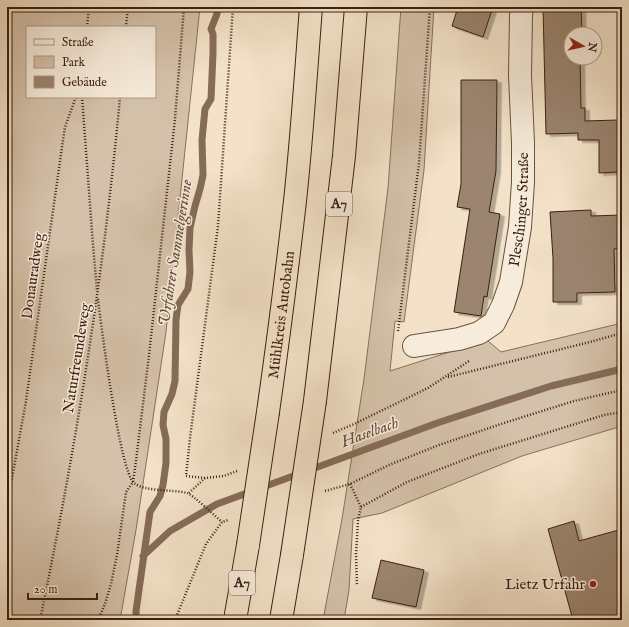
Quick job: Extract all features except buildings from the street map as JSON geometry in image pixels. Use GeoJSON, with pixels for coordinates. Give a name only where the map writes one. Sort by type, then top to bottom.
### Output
{"type":"FeatureCollection","features":[{"type":"Feature","properties":{"kind":"highway","name":"Mühlkreis Autobahn"},"geometry":{"type":"LineString","coordinates":[[235,620],[268,412],[295,200],[306,77],[310,7]]}},
{"type":"Feature","properties":{"kind":"highway","name":"A7"},"geometry":{"type":"LineString","coordinates":[[281,620],[315,401],[344,156],[356,7]]}},
{"type":"Feature","properties":{"kind":"street","name":"Pleschinger Straße"},"geometry":{"type":"LineString","coordinates":[[414,346],[459,339],[479,333],[494,323],[503,305],[511,282],[520,227],[523,182],[520,75],[522,7]]}},
{"type":"Feature","properties":{"kind":"path"},"geometry":{"type":"LineString","coordinates":[[7,40],[11,7]]}},
{"type":"Feature","properties":{"kind":"path"},"geometry":{"type":"LineString","coordinates":[[87,26],[88,7]]}},
{"type":"Feature","properties":{"kind":"path"},"geometry":{"type":"LineString","coordinates":[[126,26],[128,7]]}},
{"type":"Feature","properties":{"kind":"path"},"geometry":{"type":"LineString","coordinates":[[100,620],[114,572],[126,492],[132,482],[148,363],[175,119],[184,7]]}},
{"type":"Feature","properties":{"kind":"path"},"geometry":{"type":"LineString","coordinates":[[205,478],[186,476],[218,226],[233,7]]}},
{"type":"Feature","properties":{"kind":"path"},"geometry":{"type":"LineString","coordinates":[[414,346],[396,342],[419,163],[430,7]]}},
{"type":"Feature","properties":{"kind":"path","name":"Donauradweg"},"geometry":{"type":"LineString","coordinates":[[7,506],[27,393],[65,128],[76,98]]}},
{"type":"Feature","properties":{"kind":"path"},"geometry":{"type":"LineString","coordinates":[[82,98],[93,245],[102,330],[120,444],[126,466],[132,482],[142,487],[188,493],[222,522],[206,544],[175,620]]}},
{"type":"Feature","properties":{"kind":"path","name":"Naturfreundeweg"},"geometry":{"type":"LineString","coordinates":[[40,620],[67,485],[84,388],[98,296],[120,98]]}},
{"type":"Feature","properties":{"kind":"path"},"geometry":{"type":"LineString","coordinates":[[354,424],[422,391],[446,377],[590,342],[622,332]]}},
{"type":"Feature","properties":{"kind":"path"},"geometry":{"type":"LineString","coordinates":[[357,586],[356,543],[358,520],[361,508],[350,484],[389,465],[439,445],[574,401],[622,390]]}},
{"type":"Feature","properties":{"kind":"path"},"geometry":{"type":"LineString","coordinates":[[361,508],[407,482],[479,454],[604,415],[622,412]]}},
{"type":"Feature","properties":{"kind":"green space"},"geometry":{"type":"Polygon","coordinates":[[[7,7],[200,7],[166,332],[136,530],[120,620],[7,620],[7,7]]]}},
{"type":"Feature","properties":{"kind":"green space"},"geometry":{"type":"Polygon","coordinates":[[[401,7],[434,7],[424,170],[404,322],[395,321],[390,371],[487,340],[501,352],[622,323],[622,426],[522,456],[382,513],[353,519],[349,590],[344,620],[323,620],[342,519],[364,379],[388,188],[401,7]]]}},
{"type":"Feature","properties":{"kind":"waterway","name":"Urfahrer Sammelgerinne"},"geometry":{"type":"LineString","coordinates":[[136,620],[150,512],[160,496],[166,463],[166,439],[163,425],[164,412],[172,394],[175,381],[176,320],[178,305],[188,289],[190,272],[190,228],[203,175],[202,140],[205,109],[211,99],[213,53],[213,34],[211,29],[217,14],[217,7]]}},
{"type":"Feature","properties":{"kind":"waterway","name":"Haselbach"},"geometry":{"type":"LineString","coordinates":[[143,556],[170,531],[217,504],[440,422],[551,386],[622,369]]}},
{"type":"Feature","properties":{"kind":"place","name":"Lietz Urfahr"},"geometry":{"type":"Point","coordinates":[593,584]}}]}
